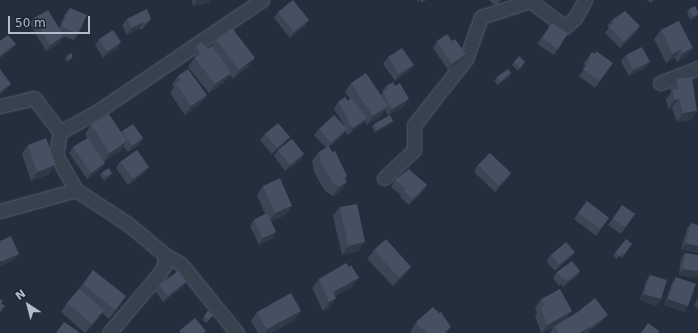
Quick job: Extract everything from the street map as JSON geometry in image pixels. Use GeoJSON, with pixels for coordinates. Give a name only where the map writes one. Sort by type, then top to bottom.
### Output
{"type":"FeatureCollection","features":[{"type":"Feature","properties":{"kind":"street"},"geometry":{"type":"LineString","coordinates":[[60,132],[98,111],[262,0]]}},
{"type":"Feature","properties":{"kind":"street"},"geometry":{"type":"LineString","coordinates":[[384,178],[414,150],[414,125],[466,59],[481,17],[530,0],[565,27],[575,18],[585,0]]}},
{"type":"Feature","properties":{"kind":"street"},"geometry":{"type":"LineString","coordinates":[[660,83],[698,68]]}},
{"type":"Feature","properties":{"kind":"street"},"geometry":{"type":"LineString","coordinates":[[0,106],[34,98],[60,132],[56,155],[76,190],[128,224],[165,255],[181,264],[237,333]]}},
{"type":"Feature","properties":{"kind":"street"},"geometry":{"type":"LineString","coordinates":[[0,211],[76,190]]}},
{"type":"Feature","properties":{"kind":"street"},"geometry":{"type":"LineString","coordinates":[[109,333],[159,274],[164,266],[165,255]]}},
{"type":"Feature","properties":{"kind":"building"},"geometry":{"type":"Polygon","coordinates":[[[293,0],[309,20],[294,32],[278,12],[293,0]]]}},
{"type":"Feature","properties":{"kind":"building"},"geometry":{"type":"Polygon","coordinates":[[[695,6],[698,14],[693,17],[689,9],[695,6]]]}},
{"type":"Feature","properties":{"kind":"building"},"geometry":{"type":"Polygon","coordinates":[[[70,8],[87,15],[78,34],[61,26],[70,8]]]}},
{"type":"Feature","properties":{"kind":"building"},"geometry":{"type":"Polygon","coordinates":[[[147,9],[151,19],[145,24],[144,22],[131,28],[127,19],[147,9]]]}},
{"type":"Feature","properties":{"kind":"building"},"geometry":{"type":"Polygon","coordinates":[[[48,10],[64,36],[50,45],[34,18],[48,10]]]}},
{"type":"Feature","properties":{"kind":"building"},"geometry":{"type":"Polygon","coordinates":[[[625,11],[640,26],[624,42],[609,27],[614,22],[612,20],[625,11]]]}},
{"type":"Feature","properties":{"kind":"building"},"geometry":{"type":"Polygon","coordinates":[[[679,21],[693,48],[683,53],[681,49],[673,54],[661,30],[679,21]]]}},
{"type":"Feature","properties":{"kind":"building"},"geometry":{"type":"Polygon","coordinates":[[[552,23],[568,33],[558,49],[542,38],[552,23]]]}},
{"type":"Feature","properties":{"kind":"building"},"geometry":{"type":"Polygon","coordinates":[[[232,28],[255,58],[239,70],[216,40],[232,28]]]}},
{"type":"Feature","properties":{"kind":"building"},"geometry":{"type":"Polygon","coordinates":[[[113,30],[121,42],[107,52],[99,39],[113,30]]]}},
{"type":"Feature","properties":{"kind":"building"},"geometry":{"type":"Polygon","coordinates":[[[447,34],[452,41],[455,39],[466,54],[452,64],[437,41],[447,34]]]}},
{"type":"Feature","properties":{"kind":"building"},"geometry":{"type":"Polygon","coordinates":[[[8,35],[16,44],[0,56],[0,41],[8,35]]]}},
{"type":"Feature","properties":{"kind":"building"},"geometry":{"type":"Polygon","coordinates":[[[202,42],[207,48],[200,52],[196,46],[202,42]]]}},
{"type":"Feature","properties":{"kind":"building"},"geometry":{"type":"Polygon","coordinates":[[[212,46],[231,73],[215,84],[195,58],[199,55],[198,53],[212,46]]]}},
{"type":"Feature","properties":{"kind":"building"},"geometry":{"type":"Polygon","coordinates":[[[642,47],[650,62],[633,70],[626,55],[642,47]]]}},
{"type":"Feature","properties":{"kind":"building"},"geometry":{"type":"Polygon","coordinates":[[[402,48],[414,65],[399,74],[388,57],[402,48]]]}},
{"type":"Feature","properties":{"kind":"building"},"geometry":{"type":"Polygon","coordinates":[[[596,51],[613,63],[599,81],[583,69],[590,60],[588,58],[592,52],[595,54],[596,51]]]}},
{"type":"Feature","properties":{"kind":"building"},"geometry":{"type":"Polygon","coordinates":[[[71,53],[73,56],[69,59],[67,56],[71,53]]]}},
{"type":"Feature","properties":{"kind":"building"},"geometry":{"type":"Polygon","coordinates":[[[519,56],[525,62],[520,68],[514,62],[519,56]]]}},
{"type":"Feature","properties":{"kind":"building"},"geometry":{"type":"Polygon","coordinates":[[[0,69],[11,84],[0,92],[0,69]]]}},
{"type":"Feature","properties":{"kind":"building"},"geometry":{"type":"Polygon","coordinates":[[[188,69],[207,95],[191,106],[176,84],[181,80],[178,76],[188,69]]]}},
{"type":"Feature","properties":{"kind":"building"},"geometry":{"type":"Polygon","coordinates":[[[508,69],[511,73],[500,82],[497,77],[508,69]]]}},
{"type":"Feature","properties":{"kind":"building"},"geometry":{"type":"Polygon","coordinates":[[[366,73],[388,106],[373,116],[351,83],[366,73]]]}},
{"type":"Feature","properties":{"kind":"building"},"geometry":{"type":"Polygon","coordinates":[[[692,77],[697,111],[683,113],[679,99],[674,100],[673,90],[678,89],[677,79],[692,77]]]}},
{"type":"Feature","properties":{"kind":"building"},"geometry":{"type":"Polygon","coordinates":[[[393,82],[395,86],[400,83],[409,99],[392,109],[383,92],[388,89],[386,86],[393,82]]]}},
{"type":"Feature","properties":{"kind":"building"},"geometry":{"type":"Polygon","coordinates":[[[345,97],[348,101],[351,98],[367,118],[353,128],[347,121],[349,120],[338,102],[345,97]]]}},
{"type":"Feature","properties":{"kind":"building"},"geometry":{"type":"Polygon","coordinates":[[[109,114],[127,141],[110,153],[91,125],[109,114]]]}},
{"type":"Feature","properties":{"kind":"building"},"geometry":{"type":"Polygon","coordinates":[[[334,115],[347,129],[331,143],[319,129],[334,115]]]}},
{"type":"Feature","properties":{"kind":"building"},"geometry":{"type":"Polygon","coordinates":[[[390,115],[393,121],[377,130],[374,124],[390,115]]]}},
{"type":"Feature","properties":{"kind":"building"},"geometry":{"type":"Polygon","coordinates":[[[278,123],[290,137],[277,148],[265,134],[278,123]]]}},
{"type":"Feature","properties":{"kind":"building"},"geometry":{"type":"Polygon","coordinates":[[[133,124],[143,138],[132,146],[122,131],[133,124]]]}},
{"type":"Feature","properties":{"kind":"building"},"geometry":{"type":"Polygon","coordinates":[[[46,138],[56,165],[37,172],[28,145],[46,138]]]}},
{"type":"Feature","properties":{"kind":"building"},"geometry":{"type":"Polygon","coordinates":[[[88,138],[105,163],[91,173],[73,147],[88,138]]]}},
{"type":"Feature","properties":{"kind":"building"},"geometry":{"type":"Polygon","coordinates":[[[292,139],[304,154],[290,165],[278,150],[292,139]]]}},
{"type":"Feature","properties":{"kind":"building"},"geometry":{"type":"Polygon","coordinates":[[[329,146],[332,152],[335,151],[347,176],[344,177],[347,182],[339,187],[332,182],[321,163],[319,152],[329,146]]]}},
{"type":"Feature","properties":{"kind":"building"},"geometry":{"type":"Polygon","coordinates":[[[137,150],[149,167],[133,179],[120,162],[137,150]]]}},
{"type":"Feature","properties":{"kind":"building"},"geometry":{"type":"Polygon","coordinates":[[[490,153],[511,173],[499,186],[478,165],[490,153]]]}},
{"type":"Feature","properties":{"kind":"building"},"geometry":{"type":"Polygon","coordinates":[[[109,168],[112,173],[106,177],[102,172],[109,168]]]}},
{"type":"Feature","properties":{"kind":"building"},"geometry":{"type":"Polygon","coordinates":[[[409,169],[427,185],[413,199],[404,191],[406,189],[395,180],[409,169]]]}},
{"type":"Feature","properties":{"kind":"building"},"geometry":{"type":"Polygon","coordinates":[[[280,178],[292,206],[275,213],[263,186],[280,178]]]}},
{"type":"Feature","properties":{"kind":"building"},"geometry":{"type":"Polygon","coordinates":[[[587,201],[609,218],[600,229],[578,213],[587,201]]]}},
{"type":"Feature","properties":{"kind":"building"},"geometry":{"type":"Polygon","coordinates":[[[357,204],[365,242],[348,246],[340,207],[357,204]]]}},
{"type":"Feature","properties":{"kind":"building"},"geometry":{"type":"Polygon","coordinates":[[[622,205],[635,214],[625,227],[613,219],[622,205]]]}},
{"type":"Feature","properties":{"kind":"building"},"geometry":{"type":"Polygon","coordinates":[[[267,213],[276,232],[263,238],[254,220],[267,213]]]}},
{"type":"Feature","properties":{"kind":"building"},"geometry":{"type":"Polygon","coordinates":[[[691,223],[698,225],[698,246],[686,243],[691,223]]]}},
{"type":"Feature","properties":{"kind":"building"},"geometry":{"type":"Polygon","coordinates":[[[11,236],[19,254],[1,262],[0,241],[11,236]]]}},
{"type":"Feature","properties":{"kind":"building"},"geometry":{"type":"Polygon","coordinates":[[[386,239],[411,267],[399,278],[374,250],[386,239]]]}},
{"type":"Feature","properties":{"kind":"building"},"geometry":{"type":"Polygon","coordinates":[[[626,239],[632,244],[624,254],[622,253],[619,256],[615,253],[626,239]]]}},
{"type":"Feature","properties":{"kind":"building"},"geometry":{"type":"Polygon","coordinates":[[[566,242],[575,252],[559,265],[551,255],[566,242]]]}},
{"type":"Feature","properties":{"kind":"building"},"geometry":{"type":"Polygon","coordinates":[[[685,253],[698,255],[698,271],[683,269],[685,253]]]}},
{"type":"Feature","properties":{"kind":"building"},"geometry":{"type":"Polygon","coordinates":[[[572,261],[580,271],[568,281],[565,278],[563,280],[557,272],[572,261]]]}},
{"type":"Feature","properties":{"kind":"building"},"geometry":{"type":"Polygon","coordinates":[[[346,263],[349,267],[351,265],[359,278],[333,292],[336,298],[329,302],[319,279],[346,263]]]}},
{"type":"Feature","properties":{"kind":"building"},"geometry":{"type":"Polygon","coordinates":[[[93,270],[126,296],[115,310],[83,284],[93,270]]]}},
{"type":"Feature","properties":{"kind":"building"},"geometry":{"type":"Polygon","coordinates":[[[178,271],[186,282],[168,296],[159,285],[178,271]]]}},
{"type":"Feature","properties":{"kind":"building"},"geometry":{"type":"Polygon","coordinates":[[[650,275],[667,280],[661,299],[644,294],[650,275]]]}},
{"type":"Feature","properties":{"kind":"building"},"geometry":{"type":"Polygon","coordinates":[[[676,277],[696,284],[688,306],[668,299],[676,277]]]}},
{"type":"Feature","properties":{"kind":"building"},"geometry":{"type":"Polygon","coordinates":[[[79,289],[104,310],[92,324],[67,303],[79,289]]]}},
{"type":"Feature","properties":{"kind":"building"},"geometry":{"type":"Polygon","coordinates":[[[560,289],[572,311],[547,325],[541,307],[545,305],[541,299],[560,289]]]}},
{"type":"Feature","properties":{"kind":"building"},"geometry":{"type":"Polygon","coordinates":[[[291,293],[301,311],[267,329],[257,312],[291,293]]]}},
{"type":"Feature","properties":{"kind":"building"},"geometry":{"type":"Polygon","coordinates":[[[595,298],[608,315],[590,328],[579,311],[595,298]]]}},
{"type":"Feature","properties":{"kind":"building"},"geometry":{"type":"Polygon","coordinates":[[[0,299],[3,301],[1,303],[5,306],[0,312],[0,299]]]}},
{"type":"Feature","properties":{"kind":"building"},"geometry":{"type":"Polygon","coordinates":[[[433,307],[439,313],[441,312],[451,327],[445,332],[446,333],[428,333],[424,328],[422,330],[417,325],[417,321],[433,307]]]}},
{"type":"Feature","properties":{"kind":"building"},"geometry":{"type":"Polygon","coordinates":[[[208,311],[213,315],[209,320],[204,316],[208,311]]]}},
{"type":"Feature","properties":{"kind":"building"},"geometry":{"type":"Polygon","coordinates":[[[579,311],[589,327],[580,333],[559,333],[555,326],[579,311]]]}},
{"type":"Feature","properties":{"kind":"building"},"geometry":{"type":"Polygon","coordinates":[[[195,318],[206,331],[203,333],[181,333],[179,331],[195,318]]]}},
{"type":"Feature","properties":{"kind":"building"},"geometry":{"type":"Polygon","coordinates":[[[64,322],[79,332],[56,333],[64,322]]]}},
{"type":"Feature","properties":{"kind":"building"},"geometry":{"type":"Polygon","coordinates":[[[648,323],[659,331],[658,333],[641,333],[648,323]]]}}]}
